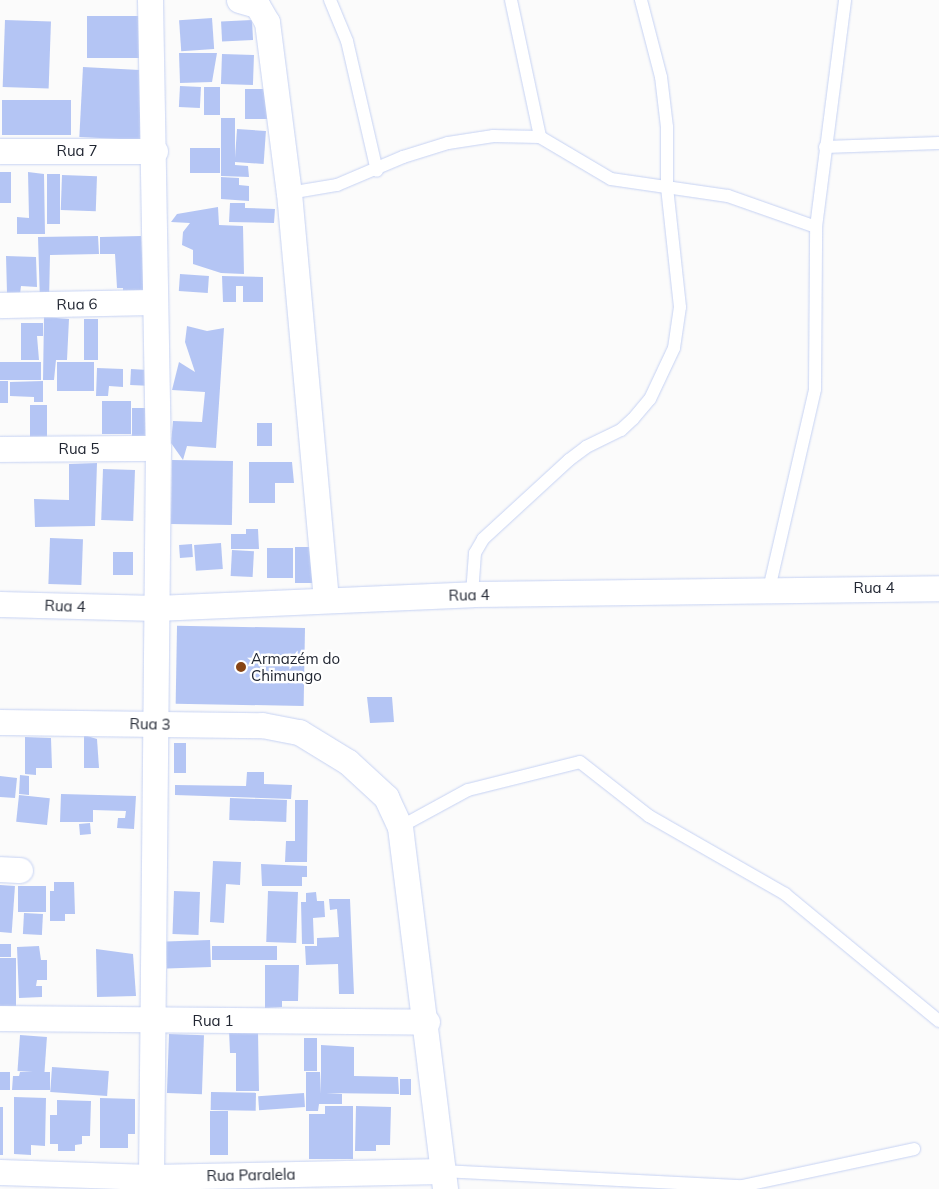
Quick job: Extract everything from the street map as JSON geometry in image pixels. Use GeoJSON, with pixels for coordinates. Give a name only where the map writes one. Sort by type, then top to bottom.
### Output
{"type":"FeatureCollection","features":[{"type":"Feature","properties":{"kind":"street"},"geometry":{"type":"LineString","coordinates":[[150,0],[158,448],[152,724],[151,1177]]}},
{"type":"Feature","properties":{"kind":"street"},"geometry":{"type":"LineString","coordinates":[[248,3],[267,22],[289,193],[326,599]]}},
{"type":"Feature","properties":{"kind":"street","name":"Rua 7"},"geometry":{"type":"LineString","coordinates":[[0,151],[154,150]]}},
{"type":"Feature","properties":{"kind":"street","name":"Rua 6"},"geometry":{"type":"LineString","coordinates":[[0,305],[154,302]]}},
{"type":"Feature","properties":{"kind":"street","name":"Rua 5"},"geometry":{"type":"LineString","coordinates":[[0,449],[158,448]]}},
{"type":"Feature","properties":{"kind":"street","name":"Rua 4"},"geometry":{"type":"LineString","coordinates":[[0,604],[156,608],[472,594],[939,588]]}},
{"type":"Feature","properties":{"kind":"street","name":"Rua 3"},"geometry":{"type":"LineString","coordinates":[[0,722],[262,725],[299,732],[348,762],[386,797],[400,827]]}},
{"type":"Feature","properties":{"kind":"street"},"geometry":{"type":"LineString","coordinates":[[400,827],[426,1022],[444,1180]]}},
{"type":"Feature","properties":{"kind":"street","name":"Rua 1"},"geometry":{"type":"LineString","coordinates":[[0,1018],[426,1022]]}},
{"type":"Feature","properties":{"kind":"street","name":"Rua Paralela"},"geometry":{"type":"LineString","coordinates":[[0,1172],[151,1177],[444,1180]]}},
{"type":"Feature","properties":{"kind":"lane"},"geometry":{"type":"LineString","coordinates":[[330,0],[347,42],[377,171]]}},
{"type":"Feature","properties":{"kind":"lane"},"geometry":{"type":"LineString","coordinates":[[511,0],[540,137]]}},
{"type":"Feature","properties":{"kind":"lane"},"geometry":{"type":"LineString","coordinates":[[472,594],[475,553],[483,539],[580,452],[621,430],[650,399],[663,376],[674,348],[680,307],[667,187],[667,128],[661,77],[641,0]]}},
{"type":"Feature","properties":{"kind":"lane"},"geometry":{"type":"LineString","coordinates":[[769,589],[815,389],[816,227],[825,147],[846,0]]}},
{"type":"Feature","properties":{"kind":"lane"},"geometry":{"type":"LineString","coordinates":[[289,193],[336,185],[377,171],[402,157],[448,143],[493,136],[540,137],[611,178],[728,196],[816,227]]}},
{"type":"Feature","properties":{"kind":"lane"},"geometry":{"type":"LineString","coordinates":[[825,147],[939,143]]}},
{"type":"Feature","properties":{"kind":"lane"},"geometry":{"type":"LineString","coordinates":[[400,827],[468,790],[580,762],[649,816],[785,894],[939,1021]]}},
{"type":"Feature","properties":{"kind":"lane"},"geometry":{"type":"LineString","coordinates":[[444,1180],[742,1186],[914,1149]]}},
{"type":"Feature","properties":{"kind":"building"},"geometry":{"type":"Polygon","coordinates":[[[87,16],[139,16],[139,58],[87,58],[87,16]]]}},
{"type":"Feature","properties":{"kind":"building"},"geometry":{"type":"Polygon","coordinates":[[[212,18],[214,49],[181,51],[179,20],[212,18]]]}},
{"type":"Feature","properties":{"kind":"building"},"geometry":{"type":"Polygon","coordinates":[[[5,20],[51,22],[49,89],[3,87],[5,20]]]}},
{"type":"Feature","properties":{"kind":"building"},"geometry":{"type":"Polygon","coordinates":[[[252,20],[253,40],[222,42],[221,22],[252,20]]]}},
{"type":"Feature","properties":{"kind":"building"},"geometry":{"type":"Polygon","coordinates":[[[179,53],[217,53],[212,82],[180,83],[179,53]]]}},
{"type":"Feature","properties":{"kind":"building"},"geometry":{"type":"Polygon","coordinates":[[[222,54],[254,55],[253,85],[221,84],[222,54]]]}},
{"type":"Feature","properties":{"kind":"building"},"geometry":{"type":"Polygon","coordinates":[[[83,67],[149,70],[145,140],[79,137],[83,67]]]}},
{"type":"Feature","properties":{"kind":"building"},"geometry":{"type":"Polygon","coordinates":[[[180,86],[201,87],[200,108],[179,107],[180,86]]]}},
{"type":"Feature","properties":{"kind":"building"},"geometry":{"type":"Polygon","coordinates":[[[204,87],[220,87],[220,115],[204,115],[204,87]]]}},
{"type":"Feature","properties":{"kind":"building"},"geometry":{"type":"Polygon","coordinates":[[[245,89],[270,89],[270,119],[245,119],[245,89]]]}},
{"type":"Feature","properties":{"kind":"building"},"geometry":{"type":"Polygon","coordinates":[[[2,100],[71,100],[71,135],[2,135],[2,100]]]}},
{"type":"Feature","properties":{"kind":"building"},"geometry":{"type":"Polygon","coordinates":[[[221,118],[235,118],[235,165],[248,166],[249,177],[221,176],[221,118]]]}},
{"type":"Feature","properties":{"kind":"building"},"geometry":{"type":"Polygon","coordinates":[[[237,129],[266,131],[264,164],[235,162],[237,129]]]}},
{"type":"Feature","properties":{"kind":"building"},"geometry":{"type":"Polygon","coordinates":[[[190,148],[220,148],[220,173],[190,173],[190,148]]]}},
{"type":"Feature","properties":{"kind":"building"},"geometry":{"type":"Polygon","coordinates":[[[0,172],[11,172],[11,203],[0,203],[0,172]]]}},
{"type":"Feature","properties":{"kind":"building"},"geometry":{"type":"Polygon","coordinates":[[[28,172],[44,174],[45,234],[17,234],[17,217],[29,218],[28,172]]]}},
{"type":"Feature","properties":{"kind":"building"},"geometry":{"type":"Polygon","coordinates":[[[47,174],[60,174],[60,224],[47,224],[47,174]]]}},
{"type":"Feature","properties":{"kind":"building"},"geometry":{"type":"Polygon","coordinates":[[[62,175],[97,176],[96,211],[61,210],[62,175]]]}},
{"type":"Feature","properties":{"kind":"building"},"geometry":{"type":"Polygon","coordinates":[[[221,177],[239,178],[239,185],[249,186],[249,201],[221,199],[221,177]]]}},
{"type":"Feature","properties":{"kind":"building"},"geometry":{"type":"Polygon","coordinates":[[[230,203],[245,203],[245,208],[275,209],[274,223],[229,222],[230,203]]]}},
{"type":"Feature","properties":{"kind":"building"},"geometry":{"type":"Polygon","coordinates":[[[218,207],[219,225],[243,226],[244,274],[221,273],[193,264],[193,250],[182,245],[183,232],[190,223],[171,222],[177,214],[218,207]]]}},
{"type":"Feature","properties":{"kind":"building"},"geometry":{"type":"Polygon","coordinates":[[[98,236],[99,254],[50,255],[49,301],[40,302],[38,237],[98,236]]]}},
{"type":"Feature","properties":{"kind":"building"},"geometry":{"type":"Polygon","coordinates":[[[141,236],[144,293],[123,294],[123,288],[117,288],[115,254],[100,254],[100,237],[141,236]]]}},
{"type":"Feature","properties":{"kind":"building"},"geometry":{"type":"Polygon","coordinates":[[[6,256],[36,257],[37,287],[21,286],[20,294],[7,293],[6,256]]]}},
{"type":"Feature","properties":{"kind":"building"},"geometry":{"type":"Polygon","coordinates":[[[180,274],[209,276],[208,293],[179,291],[180,274]]]}},
{"type":"Feature","properties":{"kind":"building"},"geometry":{"type":"Polygon","coordinates":[[[222,276],[263,277],[263,302],[243,302],[243,286],[236,286],[236,302],[223,302],[222,276]]]}},
{"type":"Feature","properties":{"kind":"building"},"geometry":{"type":"Polygon","coordinates":[[[44,317],[69,319],[67,360],[56,360],[54,380],[43,380],[44,317]]]}},
{"type":"Feature","properties":{"kind":"building"},"geometry":{"type":"Polygon","coordinates":[[[84,319],[98,319],[98,360],[84,360],[84,319]]]}},
{"type":"Feature","properties":{"kind":"building"},"geometry":{"type":"Polygon","coordinates":[[[21,323],[43,323],[43,336],[37,336],[39,360],[21,360],[21,323]]]}},
{"type":"Feature","properties":{"kind":"building"},"geometry":{"type":"Polygon","coordinates":[[[187,326],[207,331],[224,328],[216,448],[187,446],[183,460],[171,443],[173,421],[202,422],[205,392],[172,390],[179,362],[195,372],[185,342],[187,326]]]}},
{"type":"Feature","properties":{"kind":"building"},"geometry":{"type":"Polygon","coordinates":[[[0,362],[41,362],[41,380],[0,380],[0,362]]]}},
{"type":"Feature","properties":{"kind":"building"},"geometry":{"type":"Polygon","coordinates":[[[57,362],[94,362],[94,391],[57,391],[57,362]]]}},
{"type":"Feature","properties":{"kind":"building"},"geometry":{"type":"Polygon","coordinates":[[[97,368],[123,369],[123,387],[109,386],[108,396],[96,396],[97,368]]]}},
{"type":"Feature","properties":{"kind":"building"},"geometry":{"type":"Polygon","coordinates":[[[131,369],[148,370],[147,386],[130,385],[131,369]]]}},
{"type":"Feature","properties":{"kind":"building"},"geometry":{"type":"Polygon","coordinates":[[[0,381],[8,381],[8,403],[0,403],[0,381]]]}},
{"type":"Feature","properties":{"kind":"building"},"geometry":{"type":"Polygon","coordinates":[[[43,381],[43,402],[34,402],[34,397],[10,396],[10,382],[43,381]]]}},
{"type":"Feature","properties":{"kind":"building"},"geometry":{"type":"Polygon","coordinates":[[[102,401],[131,401],[131,434],[102,434],[102,401]]]}},
{"type":"Feature","properties":{"kind":"building"},"geometry":{"type":"Polygon","coordinates":[[[30,405],[47,405],[47,446],[30,446],[30,405]]]}},
{"type":"Feature","properties":{"kind":"building"},"geometry":{"type":"Polygon","coordinates":[[[132,408],[149,408],[149,436],[132,436],[132,408]]]}},
{"type":"Feature","properties":{"kind":"building"},"geometry":{"type":"Polygon","coordinates":[[[257,423],[272,423],[272,446],[257,446],[257,423]]]}},
{"type":"Feature","properties":{"kind":"building"},"geometry":{"type":"Polygon","coordinates":[[[172,460],[233,461],[232,525],[171,524],[172,460]]]}},
{"type":"Feature","properties":{"kind":"building"},"geometry":{"type":"Polygon","coordinates":[[[249,462],[292,462],[294,483],[275,483],[275,503],[249,503],[249,462]]]}},
{"type":"Feature","properties":{"kind":"building"},"geometry":{"type":"Polygon","coordinates":[[[97,463],[95,526],[35,527],[34,499],[69,500],[69,464],[97,463]]]}},
{"type":"Feature","properties":{"kind":"building"},"geometry":{"type":"Polygon","coordinates":[[[103,469],[135,470],[133,521],[101,520],[103,469]]]}},
{"type":"Feature","properties":{"kind":"building"},"geometry":{"type":"Polygon","coordinates":[[[246,529],[258,529],[259,549],[231,549],[231,534],[246,534],[246,529]]]}},
{"type":"Feature","properties":{"kind":"building"},"geometry":{"type":"Polygon","coordinates":[[[50,538],[83,539],[81,585],[48,584],[50,538]]]}},
{"type":"Feature","properties":{"kind":"building"},"geometry":{"type":"Polygon","coordinates":[[[221,543],[223,569],[196,571],[194,545],[221,543]]]}},
{"type":"Feature","properties":{"kind":"building"},"geometry":{"type":"Polygon","coordinates":[[[192,544],[193,557],[180,558],[179,545],[192,544]]]}},
{"type":"Feature","properties":{"kind":"building"},"geometry":{"type":"Polygon","coordinates":[[[295,547],[317,547],[317,583],[295,583],[295,547]]]}},
{"type":"Feature","properties":{"kind":"building"},"geometry":{"type":"Polygon","coordinates":[[[267,548],[293,548],[293,578],[267,578],[267,548]]]}},
{"type":"Feature","properties":{"kind":"building"},"geometry":{"type":"Polygon","coordinates":[[[232,550],[254,551],[253,577],[231,576],[232,550]]]}},
{"type":"Feature","properties":{"kind":"building"},"geometry":{"type":"Polygon","coordinates":[[[113,552],[133,552],[133,575],[113,575],[113,552]]]}},
{"type":"Feature","properties":{"kind":"building","name":"Armazém do Chimungo"},"geometry":{"type":"Polygon","coordinates":[[[177,626],[305,628],[304,706],[176,704],[177,626]]]}},
{"type":"Feature","properties":{"kind":"building"},"geometry":{"type":"Polygon","coordinates":[[[367,697],[392,697],[394,722],[370,723],[367,697]]]}},
{"type":"Feature","properties":{"kind":"building"},"geometry":{"type":"Polygon","coordinates":[[[84,735],[97,739],[99,768],[84,768],[84,735]]]}},
{"type":"Feature","properties":{"kind":"building"},"geometry":{"type":"Polygon","coordinates":[[[25,737],[51,738],[52,768],[36,768],[36,775],[25,774],[25,737]]]}},
{"type":"Feature","properties":{"kind":"building"},"geometry":{"type":"Polygon","coordinates":[[[174,743],[186,743],[186,773],[174,773],[174,743]]]}},
{"type":"Feature","properties":{"kind":"building"},"geometry":{"type":"Polygon","coordinates":[[[247,772],[264,772],[264,784],[292,785],[291,799],[175,795],[175,785],[246,786],[247,772]]]}},
{"type":"Feature","properties":{"kind":"building"},"geometry":{"type":"Polygon","coordinates":[[[20,775],[29,776],[29,795],[19,794],[20,775]]]}},
{"type":"Feature","properties":{"kind":"building"},"geometry":{"type":"Polygon","coordinates":[[[0,776],[17,778],[15,798],[0,797],[0,776]]]}},
{"type":"Feature","properties":{"kind":"building"},"geometry":{"type":"Polygon","coordinates":[[[61,794],[136,796],[134,829],[117,828],[118,818],[125,818],[126,811],[93,810],[93,822],[60,822],[61,794]]]}},
{"type":"Feature","properties":{"kind":"building"},"geometry":{"type":"Polygon","coordinates":[[[19,795],[50,798],[47,825],[16,822],[19,795]]]}},
{"type":"Feature","properties":{"kind":"building"},"geometry":{"type":"Polygon","coordinates":[[[230,798],[287,800],[286,822],[229,820],[230,798]]]}},
{"type":"Feature","properties":{"kind":"building"},"geometry":{"type":"Polygon","coordinates":[[[295,800],[308,800],[307,862],[285,862],[286,841],[295,841],[295,800]]]}},
{"type":"Feature","properties":{"kind":"building"},"geometry":{"type":"Polygon","coordinates":[[[90,823],[91,834],[80,835],[79,824],[90,823]]]}},
{"type":"Feature","properties":{"kind":"building"},"geometry":{"type":"Polygon","coordinates":[[[213,861],[241,862],[240,885],[226,884],[224,923],[210,922],[213,861]]]}},
{"type":"Feature","properties":{"kind":"building"},"geometry":{"type":"Polygon","coordinates":[[[261,864],[307,866],[307,877],[302,877],[302,886],[262,886],[261,864]]]}},
{"type":"Feature","properties":{"kind":"building"},"geometry":{"type":"Polygon","coordinates":[[[54,882],[74,882],[75,914],[65,914],[65,921],[50,921],[50,891],[54,891],[54,882]]]}},
{"type":"Feature","properties":{"kind":"building"},"geometry":{"type":"Polygon","coordinates":[[[0,885],[15,886],[12,933],[0,932],[0,885]]]}},
{"type":"Feature","properties":{"kind":"building"},"geometry":{"type":"Polygon","coordinates":[[[18,886],[46,886],[46,912],[18,912],[18,886]]]}},
{"type":"Feature","properties":{"kind":"building"},"geometry":{"type":"Polygon","coordinates":[[[174,891],[200,892],[198,935],[172,934],[174,891]]]}},
{"type":"Feature","properties":{"kind":"building"},"geometry":{"type":"Polygon","coordinates":[[[268,891],[298,892],[296,943],[266,942],[268,891]]]}},
{"type":"Feature","properties":{"kind":"building"},"geometry":{"type":"Polygon","coordinates":[[[316,892],[317,901],[324,901],[325,917],[313,918],[314,944],[302,944],[301,902],[306,902],[306,893],[316,892]]]}},
{"type":"Feature","properties":{"kind":"building"},"geometry":{"type":"Polygon","coordinates":[[[329,899],[350,899],[354,994],[339,994],[338,964],[306,965],[305,946],[317,946],[317,938],[339,937],[337,909],[330,910],[329,899]]]}},
{"type":"Feature","properties":{"kind":"building"},"geometry":{"type":"Polygon","coordinates":[[[24,913],[43,914],[42,935],[23,934],[24,913]]]}},
{"type":"Feature","properties":{"kind":"building"},"geometry":{"type":"Polygon","coordinates":[[[210,940],[211,967],[167,969],[166,942],[210,940]]]}},
{"type":"Feature","properties":{"kind":"building"},"geometry":{"type":"Polygon","coordinates":[[[0,944],[11,944],[11,957],[0,957],[0,944]]]}},
{"type":"Feature","properties":{"kind":"building"},"geometry":{"type":"Polygon","coordinates":[[[39,946],[41,960],[47,960],[47,980],[37,980],[36,986],[42,986],[42,997],[19,998],[17,947],[39,946]]]}},
{"type":"Feature","properties":{"kind":"building"},"geometry":{"type":"Polygon","coordinates":[[[212,946],[277,946],[277,960],[212,960],[212,946]]]}},
{"type":"Feature","properties":{"kind":"building"},"geometry":{"type":"Polygon","coordinates":[[[96,949],[133,954],[136,996],[97,997],[96,949]]]}},
{"type":"Feature","properties":{"kind":"building"},"geometry":{"type":"Polygon","coordinates":[[[0,958],[16,958],[16,1007],[0,1007],[0,958]]]}},
{"type":"Feature","properties":{"kind":"building"},"geometry":{"type":"Polygon","coordinates":[[[265,965],[299,965],[298,1001],[282,1001],[282,1007],[265,1008],[265,965]]]}},
{"type":"Feature","properties":{"kind":"building"},"geometry":{"type":"Polygon","coordinates":[[[229,1030],[258,1031],[259,1091],[236,1091],[236,1053],[230,1053],[229,1030]]]}},
{"type":"Feature","properties":{"kind":"building"},"geometry":{"type":"Polygon","coordinates":[[[169,1034],[204,1035],[202,1094],[167,1093],[169,1034]]]}},
{"type":"Feature","properties":{"kind":"building"},"geometry":{"type":"Polygon","coordinates":[[[20,1035],[47,1037],[44,1073],[17,1071],[20,1035]]]}},
{"type":"Feature","properties":{"kind":"building"},"geometry":{"type":"Polygon","coordinates":[[[304,1038],[317,1038],[317,1071],[304,1071],[304,1038]]]}},
{"type":"Feature","properties":{"kind":"building"},"geometry":{"type":"Polygon","coordinates":[[[321,1045],[354,1047],[354,1076],[398,1077],[399,1094],[326,1093],[342,1094],[342,1104],[319,1104],[318,1111],[306,1111],[306,1072],[320,1072],[321,1094],[321,1045]]]}},
{"type":"Feature","properties":{"kind":"building"},"geometry":{"type":"Polygon","coordinates":[[[52,1067],[109,1071],[107,1096],[50,1092],[52,1067]]]}},
{"type":"Feature","properties":{"kind":"building"},"geometry":{"type":"Polygon","coordinates":[[[0,1072],[10,1072],[10,1090],[0,1090],[0,1072]]]}},
{"type":"Feature","properties":{"kind":"building"},"geometry":{"type":"Polygon","coordinates":[[[20,1072],[50,1072],[50,1090],[12,1090],[13,1076],[19,1076],[20,1072]]]}},
{"type":"Feature","properties":{"kind":"building"},"geometry":{"type":"Polygon","coordinates":[[[400,1079],[411,1079],[411,1095],[400,1095],[400,1079]]]}},
{"type":"Feature","properties":{"kind":"building"},"geometry":{"type":"Polygon","coordinates":[[[211,1092],[256,1093],[256,1111],[211,1110],[211,1092]]]}},
{"type":"Feature","properties":{"kind":"building"},"geometry":{"type":"Polygon","coordinates":[[[304,1093],[305,1107],[259,1110],[258,1096],[304,1093]]]}},
{"type":"Feature","properties":{"kind":"building"},"geometry":{"type":"Polygon","coordinates":[[[14,1097],[46,1098],[45,1146],[31,1145],[31,1155],[14,1154],[14,1097]]]}},
{"type":"Feature","properties":{"kind":"building"},"geometry":{"type":"Polygon","coordinates":[[[100,1098],[135,1099],[135,1134],[128,1134],[128,1148],[100,1148],[100,1098]]]}},
{"type":"Feature","properties":{"kind":"building"},"geometry":{"type":"Polygon","coordinates":[[[57,1100],[91,1101],[90,1136],[82,1136],[82,1144],[75,1145],[75,1151],[58,1151],[58,1144],[50,1144],[50,1115],[57,1115],[57,1100]]]}},
{"type":"Feature","properties":{"kind":"building"},"geometry":{"type":"Polygon","coordinates":[[[325,1106],[353,1106],[353,1159],[309,1159],[309,1114],[325,1114],[325,1106]]]}},
{"type":"Feature","properties":{"kind":"building"},"geometry":{"type":"Polygon","coordinates":[[[356,1106],[391,1107],[390,1145],[376,1145],[376,1151],[355,1151],[356,1106]]]}},
{"type":"Feature","properties":{"kind":"building"},"geometry":{"type":"Polygon","coordinates":[[[0,1107],[3,1107],[3,1155],[0,1155],[0,1107]]]}},
{"type":"Feature","properties":{"kind":"building"},"geometry":{"type":"Polygon","coordinates":[[[210,1111],[228,1111],[228,1155],[210,1155],[210,1111]]]}},
{"type":"Feature","properties":{"kind":"place","name":"Armazém do Chimungo"},"geometry":{"type":"Point","coordinates":[241,667]}}]}
